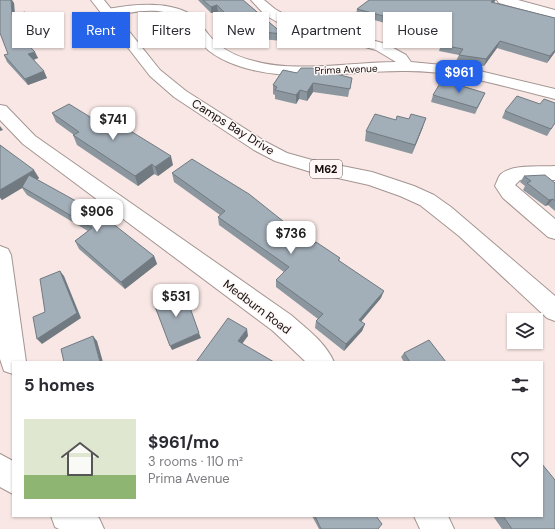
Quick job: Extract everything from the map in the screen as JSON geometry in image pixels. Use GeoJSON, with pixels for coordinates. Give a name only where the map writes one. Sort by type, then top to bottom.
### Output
{"type":"FeatureCollection","features":[{"type":"Feature","properties":{"kind":"street"},"geometry":{"type":"LineString","coordinates":[[257,0],[270,12],[290,22],[381,47],[401,58],[407,66]]}},
{"type":"Feature","properties":{"kind":"street"},"geometry":{"type":"LineString","coordinates":[[503,0],[555,14]]}},
{"type":"Feature","properties":{"kind":"street","name":"Prima Avenue"},"geometry":{"type":"LineString","coordinates":[[102,6],[157,8],[180,13],[189,18],[213,47],[235,59],[260,68],[303,70],[407,66],[450,70],[555,94]]}},
{"type":"Feature","properties":{"kind":"street","name":"Camps Bay Drive"},"geometry":{"type":"LineString","coordinates":[[102,6],[155,72],[180,94],[260,146],[281,156],[311,166],[372,180],[406,191],[427,200],[466,230],[555,311]]}},
{"type":"Feature","properties":{"kind":"street","name":"Medburn Road"},"geometry":{"type":"LineString","coordinates":[[0,110],[29,140],[282,323],[310,348],[320,361]]}},
{"type":"Feature","properties":{"kind":"street"},"geometry":{"type":"LineString","coordinates":[[555,173],[516,174],[508,179],[505,186],[510,193],[555,231]]}},
{"type":"Feature","properties":{"kind":"street"},"geometry":{"type":"LineString","coordinates":[[0,255],[13,361]]}},
{"type":"Feature","properties":{"kind":"street"},"geometry":{"type":"LineString","coordinates":[[68,517],[88,529]]}},
{"type":"Feature","properties":{"kind":"street"},"geometry":{"type":"LineString","coordinates":[[430,517],[438,529]]}},
{"type":"Feature","properties":{"kind":"building"},"geometry":{"type":"Polygon","coordinates":[[[0,0],[11,0],[12,48],[31,48],[35,52],[28,54],[44,71],[25,79],[4,55],[8,54],[0,33],[0,0]]]}},
{"type":"Feature","properties":{"kind":"building"},"geometry":{"type":"Polygon","coordinates":[[[203,0],[243,0],[257,12],[224,12],[217,5],[211,7],[203,0]]]}},
{"type":"Feature","properties":{"kind":"building"},"geometry":{"type":"Polygon","coordinates":[[[369,0],[493,0],[491,2],[555,18],[555,50],[550,56],[500,41],[486,59],[459,55],[463,49],[452,47],[452,12],[383,12],[383,16],[375,14],[375,12],[357,9],[369,0]]]}},
{"type":"Feature","properties":{"kind":"building"},"geometry":{"type":"Polygon","coordinates":[[[269,22],[277,29],[277,33],[269,33],[269,22]]]}},
{"type":"Feature","properties":{"kind":"building"},"geometry":{"type":"Polygon","coordinates":[[[301,68],[312,68],[352,78],[350,89],[313,83],[307,92],[300,90],[296,95],[275,90],[277,87],[273,85],[283,70],[297,73],[301,68]]]}},
{"type":"Feature","properties":{"kind":"building"},"geometry":{"type":"Polygon","coordinates":[[[442,80],[485,93],[477,108],[433,95],[442,80]]]}},
{"type":"Feature","properties":{"kind":"building"},"geometry":{"type":"Polygon","coordinates":[[[517,96],[540,104],[544,99],[555,103],[555,123],[551,129],[505,111],[517,96]]]}},
{"type":"Feature","properties":{"kind":"building"},"geometry":{"type":"Polygon","coordinates":[[[69,104],[95,120],[103,116],[171,156],[155,167],[152,164],[135,176],[73,135],[79,132],[52,113],[69,104]]]}},
{"type":"Feature","properties":{"kind":"building"},"geometry":{"type":"Polygon","coordinates":[[[375,114],[396,120],[397,116],[409,119],[411,114],[426,118],[415,145],[366,131],[375,114]]]}},
{"type":"Feature","properties":{"kind":"building"},"geometry":{"type":"Polygon","coordinates":[[[0,145],[34,170],[0,190],[0,145]]]}},
{"type":"Feature","properties":{"kind":"building"},"geometry":{"type":"Polygon","coordinates":[[[192,159],[249,194],[313,245],[316,242],[340,258],[338,260],[384,291],[359,320],[365,324],[346,344],[316,321],[323,314],[276,280],[289,267],[218,217],[225,211],[172,173],[192,159]]]}},
{"type":"Feature","properties":{"kind":"building"},"geometry":{"type":"Polygon","coordinates":[[[29,175],[103,216],[154,256],[121,282],[75,241],[92,228],[22,187],[29,175]]]}},
{"type":"Feature","properties":{"kind":"building"},"geometry":{"type":"Polygon","coordinates":[[[545,175],[555,183],[555,201],[553,199],[549,200],[527,183],[531,181],[524,176],[545,175]]]}},
{"type":"Feature","properties":{"kind":"building"},"geometry":{"type":"Polygon","coordinates":[[[60,271],[77,313],[37,339],[33,317],[45,312],[40,279],[60,271]]]}},
{"type":"Feature","properties":{"kind":"building"},"geometry":{"type":"Polygon","coordinates":[[[184,291],[199,333],[170,346],[153,301],[184,291]]]}},
{"type":"Feature","properties":{"kind":"building"},"geometry":{"type":"Polygon","coordinates":[[[228,318],[247,329],[238,341],[272,361],[197,361],[228,318]]]}},
{"type":"Feature","properties":{"kind":"building"},"geometry":{"type":"Polygon","coordinates":[[[93,336],[100,361],[64,361],[61,349],[93,336]]]}},
{"type":"Feature","properties":{"kind":"building"},"geometry":{"type":"Polygon","coordinates":[[[429,340],[445,361],[409,361],[404,353],[429,340]]]}},
{"type":"Feature","properties":{"kind":"building"},"geometry":{"type":"Polygon","coordinates":[[[543,465],[555,480],[555,529],[512,529],[504,517],[543,517],[543,465]]]}},
{"type":"Feature","properties":{"kind":"building"},"geometry":{"type":"Polygon","coordinates":[[[315,517],[377,517],[382,524],[378,529],[321,529],[315,517]]]}}]}
